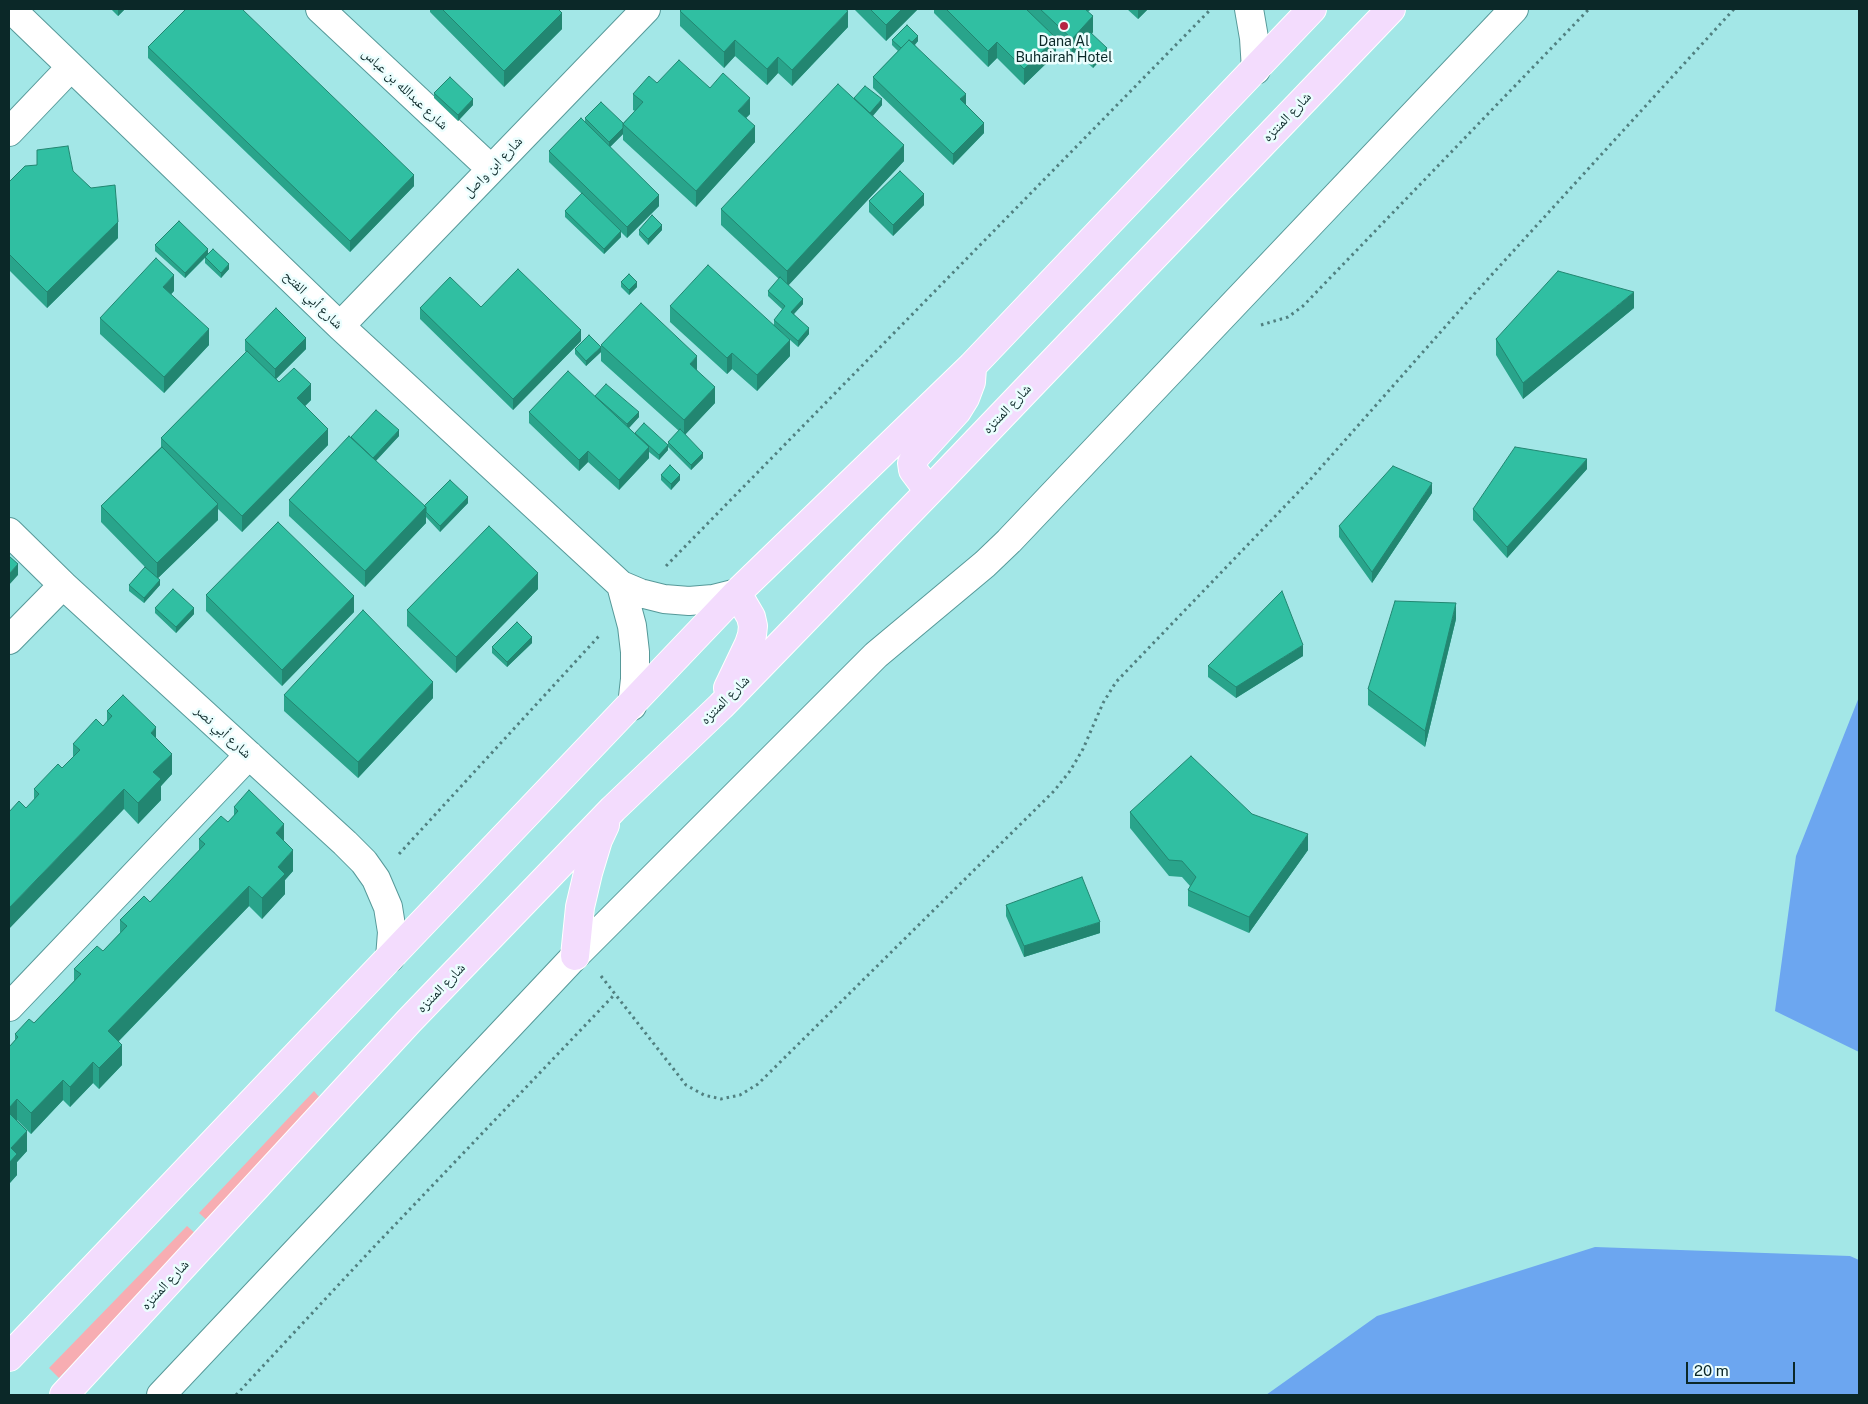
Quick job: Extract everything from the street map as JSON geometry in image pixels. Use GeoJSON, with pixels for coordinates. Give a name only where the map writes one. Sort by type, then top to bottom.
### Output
{"type":"FeatureCollection","features":[{"type":"Feature","properties":{"kind":"main road"},"geometry":{"type":"LineString","coordinates":[[9,1357],[632,706],[737,593],[972,366],[1256,70],[1312,9]]}},
{"type":"Feature","properties":{"kind":"main road","name":"شارع المنتزه"},"geometry":{"type":"LineString","coordinates":[[64,1395],[409,1021],[612,810],[721,706],[1392,9]]}},
{"type":"Feature","properties":{"kind":"main road"},"geometry":{"type":"LineString","coordinates":[[937,483],[922,482],[916,477],[912,463],[966,398],[971,382],[972,366]]}},
{"type":"Feature","properties":{"kind":"main road"},"geometry":{"type":"LineString","coordinates":[[721,706],[730,681],[752,635],[751,617],[737,593]]}},
{"type":"Feature","properties":{"kind":"main road"},"geometry":{"type":"LineString","coordinates":[[575,956],[580,907],[588,873],[598,840],[612,810]]}},
{"type":"Feature","properties":{"kind":"street","name":"شارع أبي الفتح"},"geometry":{"type":"LineString","coordinates":[[11,9],[340,326],[630,594],[689,601],[713,599],[737,593]]}},
{"type":"Feature","properties":{"kind":"street","name":"شارع عبدالله بن عباس"},"geometry":{"type":"LineString","coordinates":[[320,9],[491,169]]}},
{"type":"Feature","properties":{"kind":"street","name":"شارع ابن واصل"},"geometry":{"type":"LineString","coordinates":[[340,326],[646,9]]}},
{"type":"Feature","properties":{"kind":"street"},"geometry":{"type":"LineString","coordinates":[[1249,9],[1254,38],[1256,70]]}},
{"type":"Feature","properties":{"kind":"street"},"geometry":{"type":"LineString","coordinates":[[161,1395],[575,956],[876,655],[1009,541],[1514,9]]}},
{"type":"Feature","properties":{"kind":"street"},"geometry":{"type":"LineString","coordinates":[[9,132],[71,67]]}},
{"type":"Feature","properties":{"kind":"street","name":"شارع أبي نصر"},"geometry":{"type":"LineString","coordinates":[[9,532],[63,585],[364,862],[376,879],[388,907],[392,932],[390,958]]}},
{"type":"Feature","properties":{"kind":"street"},"geometry":{"type":"LineString","coordinates":[[9,640],[63,585]]}},
{"type":"Feature","properties":{"kind":"street"},"geometry":{"type":"LineString","coordinates":[[630,594],[635,652],[632,706]]}},
{"type":"Feature","properties":{"kind":"street"},"geometry":{"type":"LineString","coordinates":[[9,1007],[249,755]]}},
{"type":"Feature","properties":{"kind":"path"},"geometry":{"type":"LineString","coordinates":[[376,879],[630,594],[1210,9]]}},
{"type":"Feature","properties":{"kind":"path"},"geometry":{"type":"LineString","coordinates":[[575,956],[596,968],[686,1086],[720,1100],[740,1095],[758,1084],[1054,791],[1070,771],[1083,749],[1103,703],[1116,682],[1309,481],[1476,292],[1734,9]]}},
{"type":"Feature","properties":{"kind":"path"},"geometry":{"type":"LineString","coordinates":[[236,1395],[370,1251],[615,994]]}},
{"type":"Feature","properties":{"kind":"shaded area"},"geometry":{"type":"Polygon","coordinates":[[[314,1091],[320,1098],[210,1223],[199,1213],[314,1091]]]}},
{"type":"Feature","properties":{"kind":"shaded area"},"geometry":{"type":"Polygon","coordinates":[[[187,1226],[197,1235],[59,1378],[49,1368],[187,1226]]]}},
{"type":"Feature","properties":{"kind":"water"},"geometry":{"type":"Polygon","coordinates":[[[1859,697],[1859,1052],[1775,1011],[1796,856],[1859,697]]]}},
{"type":"Feature","properties":{"kind":"water"},"geometry":{"type":"Polygon","coordinates":[[[1595,1247],[1850,1256],[1859,1260],[1859,1395],[1266,1395],[1377,1316],[1595,1247]]]}},
{"type":"Feature","properties":{"kind":"building"},"geometry":{"type":"Polygon","coordinates":[[[186,9],[242,9],[414,175],[350,241],[148,47],[186,9]]]}},
{"type":"Feature","properties":{"kind":"building"},"geometry":{"type":"Polygon","coordinates":[[[442,9],[558,9],[562,13],[504,71],[442,9]]]}},
{"type":"Feature","properties":{"kind":"building"},"geometry":{"type":"Polygon","coordinates":[[[682,9],[845,9],[848,11],[792,70],[778,57],[767,69],[735,40],[724,52],[680,11],[682,9]]]}},
{"type":"Feature","properties":{"kind":"building"},"geometry":{"type":"Polygon","coordinates":[[[870,9],[902,9],[886,25],[870,9]]]}},
{"type":"Feature","properties":{"kind":"building"},"geometry":{"type":"Polygon","coordinates":[[[946,9],[1026,9],[1056,38],[1024,69],[997,42],[988,51],[946,9]]]}},
{"type":"Feature","properties":{"kind":"building"},"geometry":{"type":"Polygon","coordinates":[[[1040,9],[1085,9],[1093,16],[1072,39],[1040,9]]]}},
{"type":"Feature","properties":{"kind":"building"},"geometry":{"type":"Polygon","coordinates":[[[907,25],[918,36],[912,42],[909,40],[901,48],[892,40],[907,25]]]}},
{"type":"Feature","properties":{"kind":"building"},"geometry":{"type":"Polygon","coordinates":[[[1090,32],[1107,48],[1093,62],[1076,47],[1090,32]]]}},
{"type":"Feature","properties":{"kind":"building"},"geometry":{"type":"Polygon","coordinates":[[[909,40],[966,94],[960,99],[984,123],[953,154],[873,77],[909,40]]]}},
{"type":"Feature","properties":{"kind":"building"},"geometry":{"type":"Polygon","coordinates":[[[679,60],[710,88],[723,73],[750,98],[738,111],[755,126],[696,191],[623,124],[643,102],[633,94],[649,76],[657,83],[679,60]]]}},
{"type":"Feature","properties":{"kind":"building"},"geometry":{"type":"Polygon","coordinates":[[[450,77],[473,99],[458,115],[434,93],[450,77]]]}},
{"type":"Feature","properties":{"kind":"building"},"geometry":{"type":"Polygon","coordinates":[[[838,84],[904,145],[787,271],[721,209],[838,84]]]}},
{"type":"Feature","properties":{"kind":"building"},"geometry":{"type":"Polygon","coordinates":[[[865,86],[882,99],[870,113],[854,98],[865,86]]]}},
{"type":"Feature","properties":{"kind":"building"},"geometry":{"type":"Polygon","coordinates":[[[601,102],[623,123],[623,128],[609,142],[585,118],[601,102]]]}},
{"type":"Feature","properties":{"kind":"building"},"geometry":{"type":"Polygon","coordinates":[[[581,118],[659,195],[627,227],[549,151],[581,118]]]}},
{"type":"Feature","properties":{"kind":"building"},"geometry":{"type":"Polygon","coordinates":[[[68,146],[73,171],[91,188],[115,185],[118,222],[47,292],[9,254],[9,182],[25,166],[37,165],[37,150],[68,146]]]}},
{"type":"Feature","properties":{"kind":"building"},"geometry":{"type":"Polygon","coordinates":[[[900,171],[924,194],[893,225],[869,201],[900,171]]]}},
{"type":"Feature","properties":{"kind":"building"},"geometry":{"type":"Polygon","coordinates":[[[582,193],[621,231],[604,249],[565,211],[582,193]]]}},
{"type":"Feature","properties":{"kind":"building"},"geometry":{"type":"Polygon","coordinates":[[[652,215],[662,225],[648,239],[639,230],[652,215]]]}},
{"type":"Feature","properties":{"kind":"building"},"geometry":{"type":"Polygon","coordinates":[[[179,221],[208,249],[185,273],[155,245],[179,221]]]}},
{"type":"Feature","properties":{"kind":"building"},"geometry":{"type":"Polygon","coordinates":[[[213,249],[229,264],[221,273],[205,257],[213,249]]]}},
{"type":"Feature","properties":{"kind":"building"},"geometry":{"type":"Polygon","coordinates":[[[156,258],[174,275],[163,287],[209,329],[164,377],[100,318],[156,258]]]}},
{"type":"Feature","properties":{"kind":"building"},"geometry":{"type":"Polygon","coordinates":[[[708,265],[790,340],[757,375],[732,353],[727,358],[670,306],[708,265]]]}},
{"type":"Feature","properties":{"kind":"building"},"geometry":{"type":"Polygon","coordinates":[[[518,269],[581,330],[513,399],[420,308],[450,277],[481,307],[518,269]]]}},
{"type":"Feature","properties":{"kind":"building"},"geometry":{"type":"Polygon","coordinates":[[[1558,271],[1634,292],[1523,383],[1496,339],[1558,271]]]}},
{"type":"Feature","properties":{"kind":"building"},"geometry":{"type":"Polygon","coordinates":[[[629,274],[637,282],[629,290],[621,282],[629,274]]]}},
{"type":"Feature","properties":{"kind":"building"},"geometry":{"type":"Polygon","coordinates":[[[780,277],[803,299],[791,312],[809,328],[798,341],[774,320],[785,306],[768,291],[780,277]]]}},
{"type":"Feature","properties":{"kind":"building"},"geometry":{"type":"Polygon","coordinates":[[[641,303],[697,356],[690,364],[715,387],[684,420],[601,345],[641,303]]]}},
{"type":"Feature","properties":{"kind":"building"},"geometry":{"type":"Polygon","coordinates":[[[276,308],[306,338],[275,369],[245,340],[276,308]]]}},
{"type":"Feature","properties":{"kind":"building"},"geometry":{"type":"Polygon","coordinates":[[[589,335],[601,347],[586,361],[575,349],[589,335]]]}},
{"type":"Feature","properties":{"kind":"building"},"geometry":{"type":"Polygon","coordinates":[[[247,351],[279,382],[294,368],[311,384],[297,398],[328,429],[242,516],[161,438],[247,351]]]}},
{"type":"Feature","properties":{"kind":"building"},"geometry":{"type":"Polygon","coordinates":[[[568,371],[649,447],[619,480],[588,451],[579,460],[529,412],[568,371]]]}},
{"type":"Feature","properties":{"kind":"building"},"geometry":{"type":"Polygon","coordinates":[[[606,384],[639,412],[627,424],[595,396],[606,384]]]}},
{"type":"Feature","properties":{"kind":"building"},"geometry":{"type":"Polygon","coordinates":[[[376,410],[399,430],[373,458],[351,437],[376,410]]]}},
{"type":"Feature","properties":{"kind":"building"},"geometry":{"type":"Polygon","coordinates":[[[644,423],[668,445],[659,455],[635,433],[644,423]]]}},
{"type":"Feature","properties":{"kind":"building"},"geometry":{"type":"Polygon","coordinates":[[[680,429],[703,453],[691,465],[668,442],[680,429]]]}},
{"type":"Feature","properties":{"kind":"building"},"geometry":{"type":"Polygon","coordinates":[[[349,436],[426,507],[365,571],[289,500],[349,436]]]}},
{"type":"Feature","properties":{"kind":"building"},"geometry":{"type":"Polygon","coordinates":[[[162,447],[218,504],[157,563],[101,506],[162,447]]]}},
{"type":"Feature","properties":{"kind":"building"},"geometry":{"type":"Polygon","coordinates":[[[1515,447],[1587,459],[1507,547],[1473,509],[1515,447]]]}},
{"type":"Feature","properties":{"kind":"building"},"geometry":{"type":"Polygon","coordinates":[[[670,465],[680,475],[671,484],[661,475],[670,465]]]}},
{"type":"Feature","properties":{"kind":"building"},"geometry":{"type":"Polygon","coordinates":[[[1393,466],[1432,483],[1372,572],[1339,526],[1393,466]]]}},
{"type":"Feature","properties":{"kind":"building"},"geometry":{"type":"Polygon","coordinates":[[[450,480],[468,497],[440,526],[426,512],[426,507],[424,506],[450,480]]]}},
{"type":"Feature","properties":{"kind":"building"},"geometry":{"type":"Polygon","coordinates":[[[278,522],[354,596],[282,670],[206,595],[278,522]]]}},
{"type":"Feature","properties":{"kind":"building"},"geometry":{"type":"Polygon","coordinates":[[[489,526],[538,573],[456,657],[407,610],[489,526]]]}},
{"type":"Feature","properties":{"kind":"building"},"geometry":{"type":"Polygon","coordinates":[[[9,556],[18,564],[9,574],[9,556]]]}},
{"type":"Feature","properties":{"kind":"building"},"geometry":{"type":"Polygon","coordinates":[[[145,567],[160,580],[144,598],[129,585],[145,567]]]}},
{"type":"Feature","properties":{"kind":"building"},"geometry":{"type":"Polygon","coordinates":[[[173,589],[194,608],[176,627],[155,608],[173,589]]]}},
{"type":"Feature","properties":{"kind":"building"},"geometry":{"type":"Polygon","coordinates":[[[1282,591],[1303,645],[1236,687],[1208,666],[1282,591]]]}},
{"type":"Feature","properties":{"kind":"building"},"geometry":{"type":"Polygon","coordinates":[[[1395,601],[1456,603],[1425,731],[1368,689],[1395,601]]]}},
{"type":"Feature","properties":{"kind":"building"},"geometry":{"type":"Polygon","coordinates":[[[363,610],[433,682],[358,762],[284,695],[363,610]]]}},
{"type":"Feature","properties":{"kind":"building"},"geometry":{"type":"Polygon","coordinates":[[[517,622],[532,637],[507,662],[492,647],[517,622]]]}},
{"type":"Feature","properties":{"kind":"building"},"geometry":{"type":"Polygon","coordinates":[[[123,695],[156,727],[151,733],[172,754],[153,772],[161,779],[138,803],[124,789],[9,908],[9,812],[19,801],[26,808],[39,794],[34,789],[58,764],[62,768],[80,750],[73,744],[96,719],[103,726],[112,716],[107,711],[123,695]]]}},
{"type":"Feature","properties":{"kind":"building"},"geometry":{"type":"Polygon","coordinates":[[[1191,756],[1252,814],[1308,834],[1249,917],[1188,890],[1196,877],[1182,861],[1169,860],[1130,812],[1191,756]]]}},
{"type":"Feature","properties":{"kind":"building"},"geometry":{"type":"Polygon","coordinates":[[[249,790],[284,824],[276,833],[293,850],[278,867],[285,874],[262,898],[249,886],[108,1031],[122,1045],[99,1068],[93,1062],[70,1087],[63,1080],[31,1113],[17,1099],[9,1108],[9,1047],[18,1037],[15,1034],[29,1019],[34,1023],[81,974],[74,969],[97,946],[103,951],[127,926],[120,920],[144,896],[150,902],[205,844],[199,839],[221,816],[228,822],[238,811],[234,807],[249,790]]]}},
{"type":"Feature","properties":{"kind":"building"},"geometry":{"type":"Polygon","coordinates":[[[1082,877],[1100,922],[1024,946],[1006,905],[1082,877]]]}},
{"type":"Feature","properties":{"kind":"building"},"geometry":{"type":"Polygon","coordinates":[[[9,1113],[27,1131],[11,1148],[17,1154],[9,1163],[9,1113]]]}},
{"type":"Feature","properties":{"kind":"place","name":"Dana Al Buhairah Hotel"},"geometry":{"type":"Point","coordinates":[1064,26]}}]}
